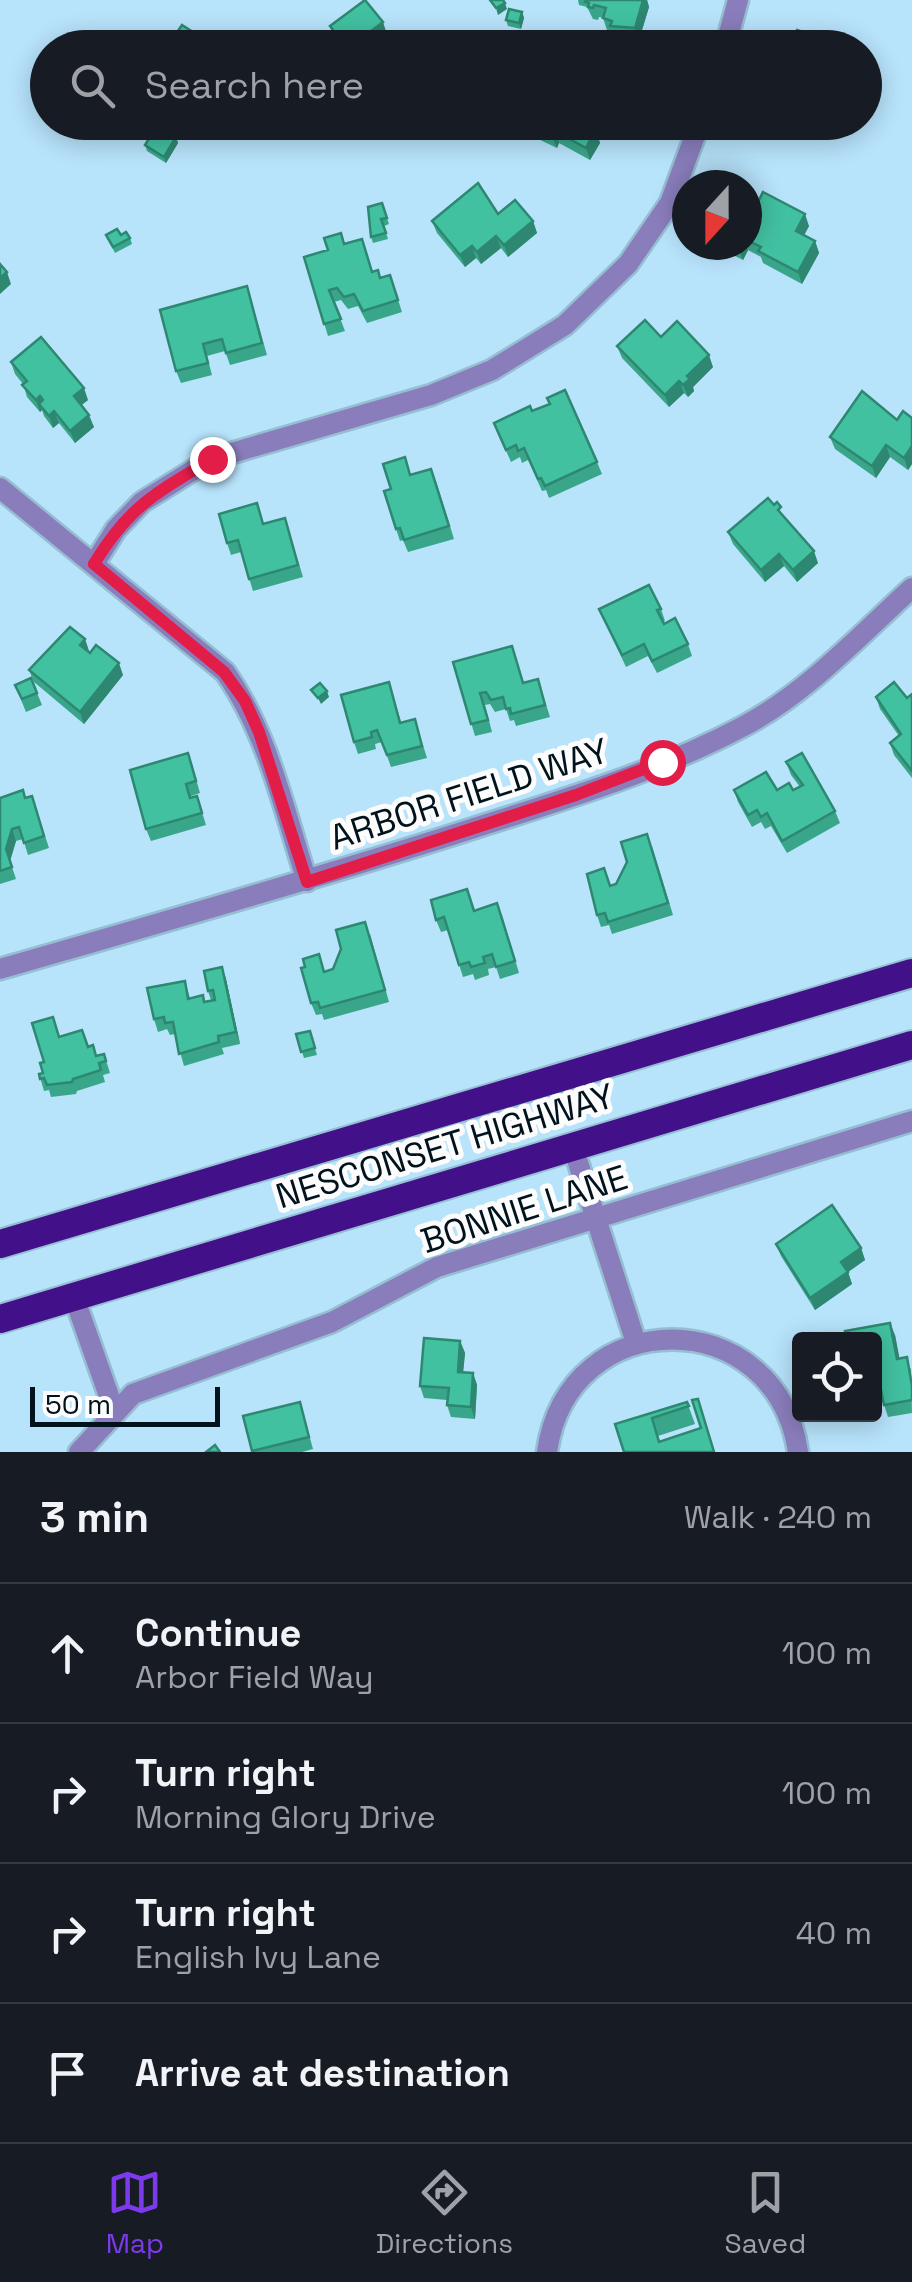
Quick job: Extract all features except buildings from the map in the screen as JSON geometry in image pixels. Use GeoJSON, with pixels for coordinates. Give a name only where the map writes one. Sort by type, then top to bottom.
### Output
{"type":"FeatureCollection","features":[{"type":"Feature","properties":{"kind":"highway","name":"NESCONSET HIGHWAY"},"geometry":{"type":"LineString","coordinates":[[0,1244],[912,972]]}},
{"type":"Feature","properties":{"kind":"highway","name":"NESCONSET HIGHWAY"},"geometry":{"type":"LineString","coordinates":[[0,1319],[912,1045]]}},
{"type":"Feature","properties":{"kind":"street"},"geometry":{"type":"LineString","coordinates":[[730,30],[738,0]]}},
{"type":"Feature","properties":{"kind":"street"},"geometry":{"type":"LineString","coordinates":[[94,564],[116,530],[142,502],[212,459],[430,395],[492,370],[565,325],[628,264],[670,203],[693,140]]}},
{"type":"Feature","properties":{"kind":"street"},"geometry":{"type":"LineString","coordinates":[[0,488],[224,672],[245,701],[259,732],[307,882]]}},
{"type":"Feature","properties":{"kind":"street","name":"ARBOR FIELD WAY"},"geometry":{"type":"LineString","coordinates":[[0,968],[307,882],[576,795],[744,726],[805,684],[912,588]]}},
{"type":"Feature","properties":{"kind":"street","name":"BONNIE LANE"},"geometry":{"type":"LineString","coordinates":[[79,1452],[133,1394],[332,1322],[437,1267],[912,1121]]}},
{"type":"Feature","properties":{"kind":"street"},"geometry":{"type":"LineString","coordinates":[[573,1147],[636,1344]]}},
{"type":"Feature","properties":{"kind":"street"},"geometry":{"type":"LineString","coordinates":[[74,1297],[115,1413]]}},
{"type":"Feature","properties":{"kind":"street"},"geometry":{"type":"LineString","coordinates":[[547,1452],[556,1414],[576,1383],[603,1359],[654,1339],[709,1344],[742,1359],[780,1398],[798,1452]]}},
{"type":"Feature","properties":{"kind":"route"},"geometry":{"type":"LineString","coordinates":[[212,459],[142,502],[116,530],[94,564],[224,672],[245,701],[259,732],[307,882],[576,795],[662,762]]}}]}
